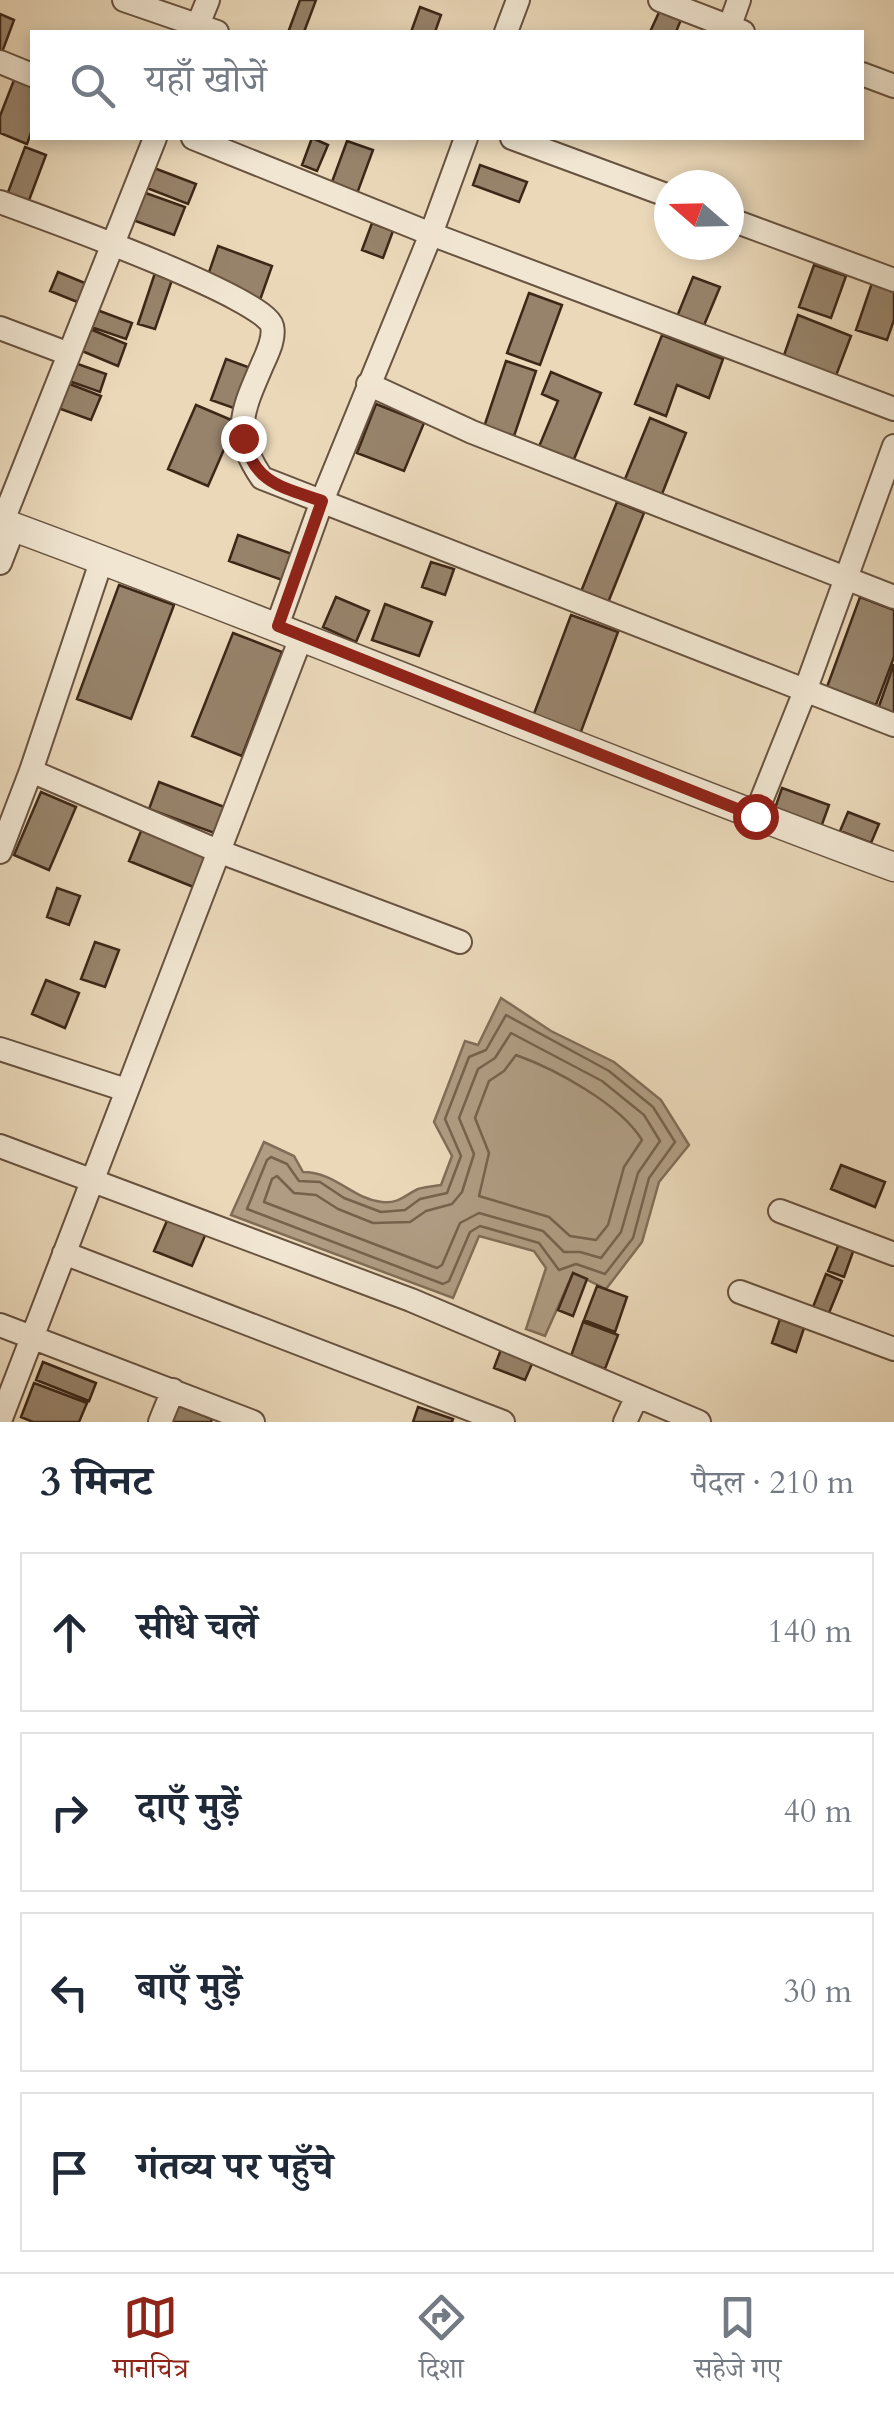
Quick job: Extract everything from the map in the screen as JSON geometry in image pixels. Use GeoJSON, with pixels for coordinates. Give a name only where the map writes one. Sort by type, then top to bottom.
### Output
{"type":"FeatureCollection","features":[{"type":"Feature","properties":{"kind":"street"},"geometry":{"type":"LineString","coordinates":[[124,0],[203,30],[208,0]]}},
{"type":"Feature","properties":{"kind":"street"},"geometry":{"type":"LineString","coordinates":[[507,30],[518,0]]}},
{"type":"Feature","properties":{"kind":"street"},"geometry":{"type":"LineString","coordinates":[[660,0],[736,30],[739,0]]}},
{"type":"Feature","properties":{"kind":"street"},"geometry":{"type":"LineString","coordinates":[[0,62],[30,74]]}},
{"type":"Feature","properties":{"kind":"street"},"geometry":{"type":"LineString","coordinates":[[864,75],[894,86]]}},
{"type":"Feature","properties":{"kind":"street"},"geometry":{"type":"LineString","coordinates":[[0,563],[5,524],[154,140]]}},
{"type":"Feature","properties":{"kind":"street"},"geometry":{"type":"LineString","coordinates":[[198,140],[430,234],[894,409]]}},
{"type":"Feature","properties":{"kind":"street"},"geometry":{"type":"LineString","coordinates":[[0,1421],[218,852],[290,631],[322,501],[465,140]]}},
{"type":"Feature","properties":{"kind":"street"},"geometry":{"type":"LineString","coordinates":[[517,140],[654,190]]}},
{"type":"Feature","properties":{"kind":"street"},"geometry":{"type":"LineString","coordinates":[[0,202],[113,244],[242,300],[267,316],[273,328],[271,346],[241,422],[248,458],[262,478],[894,725]]}},
{"type":"Feature","properties":{"kind":"street"},"geometry":{"type":"LineString","coordinates":[[744,224],[894,280]]}},
{"type":"Feature","properties":{"kind":"street"},"geometry":{"type":"LineString","coordinates":[[0,328],[69,354]]}},
{"type":"Feature","properties":{"kind":"street"},"geometry":{"type":"LineString","coordinates":[[368,384],[472,432],[894,596]]}},
{"type":"Feature","properties":{"kind":"street"},"geometry":{"type":"LineString","coordinates":[[755,816],[894,446]]}},
{"type":"Feature","properties":{"kind":"street"},"geometry":{"type":"LineString","coordinates":[[5,524],[290,631],[894,868]]}},
{"type":"Feature","properties":{"kind":"street"},"geometry":{"type":"LineString","coordinates":[[0,852],[102,559]]}},
{"type":"Feature","properties":{"kind":"street"},"geometry":{"type":"LineString","coordinates":[[31,771],[218,852],[460,942]]}},
{"type":"Feature","properties":{"kind":"street"},"geometry":{"type":"LineString","coordinates":[[0,1049],[126,1090]]}},
{"type":"Feature","properties":{"kind":"street"},"geometry":{"type":"LineString","coordinates":[[0,1146],[411,1300],[698,1422]]}},
{"type":"Feature","properties":{"kind":"street"},"geometry":{"type":"LineString","coordinates":[[780,1211],[894,1254]]}},
{"type":"Feature","properties":{"kind":"street"},"geometry":{"type":"LineString","coordinates":[[64,1253],[503,1422]]}},
{"type":"Feature","properties":{"kind":"street"},"geometry":{"type":"LineString","coordinates":[[740,1292],[894,1349]]}},
{"type":"Feature","properties":{"kind":"street"},"geometry":{"type":"LineString","coordinates":[[0,1325],[253,1422]]}},
{"type":"Feature","properties":{"kind":"street"},"geometry":{"type":"LineString","coordinates":[[160,1422],[173,1390]]}},
{"type":"Feature","properties":{"kind":"street"},"geometry":{"type":"LineString","coordinates":[[625,1422],[637,1396]]}},
{"type":"Feature","properties":{"kind":"water"},"geometry":{"type":"Polygon","coordinates":[[[501,998],[551,1031],[614,1062],[661,1100],[689,1145],[659,1182],[642,1242],[606,1289],[573,1273],[545,1336],[526,1329],[546,1268],[534,1251],[479,1236],[453,1298],[231,1215],[264,1142],[294,1156],[303,1172],[325,1176],[371,1200],[393,1202],[418,1189],[441,1185],[452,1156],[434,1122],[465,1041],[478,1045],[501,998]]]}},
{"type":"Feature","properties":{"kind":"building"},"geometry":{"type":"Polygon","coordinates":[[[300,0],[316,0],[305,30],[289,30],[300,0]]]}},
{"type":"Feature","properties":{"kind":"building"},"geometry":{"type":"Polygon","coordinates":[[[420,7],[441,15],[436,30],[412,30],[420,7]]]}},
{"type":"Feature","properties":{"kind":"building"},"geometry":{"type":"Polygon","coordinates":[[[661,8],[682,17],[677,30],[651,30],[661,8]]]}},
{"type":"Feature","properties":{"kind":"building"},"geometry":{"type":"Polygon","coordinates":[[[0,14],[14,20],[1,55],[0,55],[0,14]]]}},
{"type":"Feature","properties":{"kind":"building"},"geometry":{"type":"Polygon","coordinates":[[[14,80],[30,86],[27,144],[0,133],[0,116],[14,80]]]}},
{"type":"Feature","properties":{"kind":"building"},"geometry":{"type":"Polygon","coordinates":[[[311,140],[328,145],[317,171],[302,165],[311,140]]]}},
{"type":"Feature","properties":{"kind":"building"},"geometry":{"type":"Polygon","coordinates":[[[347,141],[373,150],[355,199],[329,190],[347,141]]]}},
{"type":"Feature","properties":{"kind":"building"},"geometry":{"type":"Polygon","coordinates":[[[25,147],[46,155],[25,211],[4,203],[25,147]]]}},
{"type":"Feature","properties":{"kind":"building"},"geometry":{"type":"Polygon","coordinates":[[[480,165],[527,182],[519,202],[473,185],[480,165]]]}},
{"type":"Feature","properties":{"kind":"building"},"geometry":{"type":"Polygon","coordinates":[[[154,168],[196,184],[188,204],[147,188],[154,168]]]}},
{"type":"Feature","properties":{"kind":"building"},"geometry":{"type":"Polygon","coordinates":[[[140,191],[185,207],[174,235],[130,219],[140,191]]]}},
{"type":"Feature","properties":{"kind":"building"},"geometry":{"type":"Polygon","coordinates":[[[372,223],[393,231],[383,258],[362,250],[372,223]]]}},
{"type":"Feature","properties":{"kind":"building"},"geometry":{"type":"Polygon","coordinates":[[[218,246],[272,266],[260,300],[206,281],[218,246]]]}},
{"type":"Feature","properties":{"kind":"building"},"geometry":{"type":"Polygon","coordinates":[[[814,265],[846,276],[831,318],[799,307],[814,265]]]}},
{"type":"Feature","properties":{"kind":"building"},"geometry":{"type":"Polygon","coordinates":[[[58,272],[92,286],[85,305],[50,291],[58,272]]]}},
{"type":"Feature","properties":{"kind":"building"},"geometry":{"type":"Polygon","coordinates":[[[155,273],[172,280],[155,329],[138,324],[155,273]]]}},
{"type":"Feature","properties":{"kind":"building"},"geometry":{"type":"Polygon","coordinates":[[[693,277],[720,287],[702,330],[676,319],[693,277]]]}},
{"type":"Feature","properties":{"kind":"building"},"geometry":{"type":"Polygon","coordinates":[[[872,283],[894,291],[894,320],[887,340],[856,330],[872,283]]]}},
{"type":"Feature","properties":{"kind":"building"},"geometry":{"type":"Polygon","coordinates":[[[529,293],[562,305],[540,365],[507,353],[529,293]]]}},
{"type":"Feature","properties":{"kind":"building"},"geometry":{"type":"Polygon","coordinates":[[[97,310],[132,323],[126,339],[91,327],[97,310]]]}},
{"type":"Feature","properties":{"kind":"building"},"geometry":{"type":"Polygon","coordinates":[[[798,315],[851,336],[834,381],[782,361],[798,315]]]}},
{"type":"Feature","properties":{"kind":"building"},"geometry":{"type":"Polygon","coordinates":[[[90,329],[126,344],[118,366],[82,351],[90,329]]]}},
{"type":"Feature","properties":{"kind":"building"},"geometry":{"type":"Polygon","coordinates":[[[662,335],[723,359],[709,398],[677,385],[666,416],[635,404],[662,335]]]}},
{"type":"Feature","properties":{"kind":"building"},"geometry":{"type":"Polygon","coordinates":[[[226,359],[256,370],[242,411],[211,400],[226,359]]]}},
{"type":"Feature","properties":{"kind":"building"},"geometry":{"type":"Polygon","coordinates":[[[506,361],[536,371],[513,439],[483,430],[506,361]]]}},
{"type":"Feature","properties":{"kind":"building"},"geometry":{"type":"Polygon","coordinates":[[[75,363],[106,374],[100,392],[69,381],[75,363]]]}},
{"type":"Feature","properties":{"kind":"building"},"geometry":{"type":"Polygon","coordinates":[[[551,372],[601,393],[572,464],[538,449],[558,401],[542,394],[551,372]]]}},
{"type":"Feature","properties":{"kind":"building"},"geometry":{"type":"Polygon","coordinates":[[[67,383],[101,396],[91,420],[58,408],[67,383]]]}},
{"type":"Feature","properties":{"kind":"building"},"geometry":{"type":"Polygon","coordinates":[[[376,404],[424,423],[404,471],[357,453],[376,404]]]}},
{"type":"Feature","properties":{"kind":"building"},"geometry":{"type":"Polygon","coordinates":[[[196,405],[236,422],[208,486],[168,469],[196,405]]]}},
{"type":"Feature","properties":{"kind":"building"},"geometry":{"type":"Polygon","coordinates":[[[650,418],[686,433],[660,499],[623,484],[650,418]]]}},
{"type":"Feature","properties":{"kind":"building"},"geometry":{"type":"Polygon","coordinates":[[[617,502],[644,513],[607,605],[580,594],[617,502]]]}},
{"type":"Feature","properties":{"kind":"building"},"geometry":{"type":"Polygon","coordinates":[[[238,535],[292,554],[282,580],[229,561],[238,535]]]}},
{"type":"Feature","properties":{"kind":"building"},"geometry":{"type":"Polygon","coordinates":[[[431,562],[454,569],[445,595],[422,587],[431,562]]]}},
{"type":"Feature","properties":{"kind":"building"},"geometry":{"type":"Polygon","coordinates":[[[119,585],[174,605],[131,719],[77,699],[119,585]]]}},
{"type":"Feature","properties":{"kind":"building"},"geometry":{"type":"Polygon","coordinates":[[[336,597],[369,611],[356,642],[323,627],[336,597]]]}},
{"type":"Feature","properties":{"kind":"building"},"geometry":{"type":"Polygon","coordinates":[[[860,597],[894,610],[894,657],[876,705],[827,687],[860,597]]]}},
{"type":"Feature","properties":{"kind":"building"},"geometry":{"type":"Polygon","coordinates":[[[385,604],[432,622],[419,656],[372,640],[385,604]]]}},
{"type":"Feature","properties":{"kind":"building"},"geometry":{"type":"Polygon","coordinates":[[[571,615],[618,632],[579,737],[532,719],[571,615]]]}},
{"type":"Feature","properties":{"kind":"building"},"geometry":{"type":"Polygon","coordinates":[[[233,633],[282,652],[242,756],[192,736],[233,633]]]}},
{"type":"Feature","properties":{"kind":"building"},"geometry":{"type":"Polygon","coordinates":[[[894,664],[894,715],[878,709],[894,664]]]}},
{"type":"Feature","properties":{"kind":"building"},"geometry":{"type":"Polygon","coordinates":[[[159,782],[227,808],[217,834],[149,809],[159,782]]]}},
{"type":"Feature","properties":{"kind":"building"},"geometry":{"type":"Polygon","coordinates":[[[782,788],[829,805],[820,830],[773,814],[782,788]]]}},
{"type":"Feature","properties":{"kind":"building"},"geometry":{"type":"Polygon","coordinates":[[[41,792],[76,807],[49,870],[14,855],[41,792]]]}},
{"type":"Feature","properties":{"kind":"building"},"geometry":{"type":"Polygon","coordinates":[[[848,812],[879,824],[871,843],[840,831],[848,812]]]}},
{"type":"Feature","properties":{"kind":"building"},"geometry":{"type":"Polygon","coordinates":[[[143,826],[210,853],[196,888],[129,861],[143,826]]]}},
{"type":"Feature","properties":{"kind":"building"},"geometry":{"type":"Polygon","coordinates":[[[57,888],[80,896],[69,925],[47,917],[57,888]]]}},
{"type":"Feature","properties":{"kind":"building"},"geometry":{"type":"Polygon","coordinates":[[[95,942],[119,950],[105,987],[81,979],[95,942]]]}},
{"type":"Feature","properties":{"kind":"building"},"geometry":{"type":"Polygon","coordinates":[[[46,980],[79,993],[65,1028],[32,1014],[46,980]]]}},
{"type":"Feature","properties":{"kind":"building"},"geometry":{"type":"Polygon","coordinates":[[[841,1165],[885,1182],[875,1207],[831,1189],[841,1165]]]}},
{"type":"Feature","properties":{"kind":"building"},"geometry":{"type":"Polygon","coordinates":[[[169,1216],[207,1231],[192,1266],[154,1251],[169,1216]]]}},
{"type":"Feature","properties":{"kind":"building"},"geometry":{"type":"Polygon","coordinates":[[[840,1241],[855,1246],[844,1277],[828,1271],[840,1241]]]}},
{"type":"Feature","properties":{"kind":"building"},"geometry":{"type":"Polygon","coordinates":[[[573,1273],[587,1279],[573,1316],[558,1310],[573,1273]]]}},
{"type":"Feature","properties":{"kind":"building"},"geometry":{"type":"Polygon","coordinates":[[[826,1274],[842,1281],[829,1313],[813,1307],[826,1274]]]}},
{"type":"Feature","properties":{"kind":"building"},"geometry":{"type":"Polygon","coordinates":[[[597,1286],[627,1297],[615,1332],[584,1320],[597,1286]]]}},
{"type":"Feature","properties":{"kind":"building"},"geometry":{"type":"Polygon","coordinates":[[[780,1319],[804,1328],[796,1352],[772,1343],[780,1319]]]}},
{"type":"Feature","properties":{"kind":"building"},"geometry":{"type":"Polygon","coordinates":[[[583,1322],[618,1335],[605,1369],[571,1356],[583,1322]]]}},
{"type":"Feature","properties":{"kind":"building"},"geometry":{"type":"Polygon","coordinates":[[[503,1344],[535,1357],[525,1380],[494,1368],[503,1344]]]}},
{"type":"Feature","properties":{"kind":"building"},"geometry":{"type":"Polygon","coordinates":[[[43,1362],[96,1383],[89,1401],[36,1380],[43,1362]]]}},
{"type":"Feature","properties":{"kind":"building"},"geometry":{"type":"Polygon","coordinates":[[[34,1383],[87,1403],[79,1422],[33,1422],[21,1417],[34,1383]]]}},
{"type":"Feature","properties":{"kind":"building"},"geometry":{"type":"Polygon","coordinates":[[[178,1405],[212,1419],[211,1422],[171,1422],[178,1405]]]}},
{"type":"Feature","properties":{"kind":"building"},"geometry":{"type":"Polygon","coordinates":[[[418,1407],[453,1419],[452,1422],[413,1422],[418,1407]]]}},
{"type":"Feature","properties":{"kind":"route"},"geometry":{"type":"LineString","coordinates":[[243,438],[248,458],[262,478],[322,501],[278,626],[755,816]]}}]}
